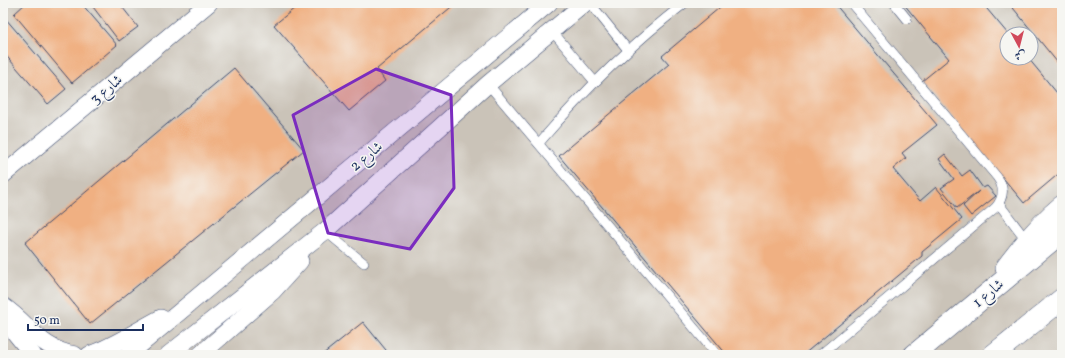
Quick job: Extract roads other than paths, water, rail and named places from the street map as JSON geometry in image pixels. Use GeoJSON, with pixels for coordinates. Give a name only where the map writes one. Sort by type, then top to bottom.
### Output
{"type":"FeatureCollection","features":[{"type":"Feature","properties":{"kind":"street","name":"شارع 3"},"geometry":{"type":"LineString","coordinates":[[3,175],[209,3]]}},
{"type":"Feature","properties":{"kind":"street","name":"شارع 2"},"geometry":{"type":"LineString","coordinates":[[128,355],[549,3]]}},
{"type":"Feature","properties":{"kind":"street","name":"شارع 2"},"geometry":{"type":"LineString","coordinates":[[168,355],[325,231],[488,84],[585,3]]}},
{"type":"Feature","properties":{"kind":"street"},"geometry":{"type":"LineString","coordinates":[[985,295],[1027,241],[1051,215],[1062,206]]}},
{"type":"Feature","properties":{"kind":"street","name":"شارع 2"},"geometry":{"type":"LineString","coordinates":[[200,355],[274,291],[325,231]]}},
{"type":"Feature","properties":{"kind":"street","name":"شارع 1"},"geometry":{"type":"LineString","coordinates":[[914,355],[1062,232]]}},
{"type":"Feature","properties":{"kind":"street"},"geometry":{"type":"LineString","coordinates":[[993,355],[1062,299]]}},
{"type":"Feature","properties":{"kind":"street"},"geometry":{"type":"LineString","coordinates":[[3,306],[13,312],[38,338],[51,348],[75,355]]}},
{"type":"Feature","properties":{"kind":"street","name":"شارع 2"},"geometry":{"type":"LineString","coordinates":[[89,355],[103,350],[161,318],[183,309]]}},
{"type":"Feature","properties":{"kind":"street"},"geometry":{"type":"LineString","coordinates":[[3,318],[33,355]]}},
{"type":"Feature","properties":{"kind":"lane"},"geometry":{"type":"LineString","coordinates":[[590,3],[628,50]]}},
{"type":"Feature","properties":{"kind":"lane"},"geometry":{"type":"LineString","coordinates":[[820,355],[999,204],[1003,193],[1003,187],[998,177],[851,3]]}},
{"type":"Feature","properties":{"kind":"lane"},"geometry":{"type":"LineString","coordinates":[[894,3],[907,19]]}},
{"type":"Feature","properties":{"kind":"lane"},"geometry":{"type":"LineString","coordinates":[[539,143],[595,82],[628,50],[682,4]]}},
{"type":"Feature","properties":{"kind":"lane"},"geometry":{"type":"LineString","coordinates":[[552,31],[595,82]]}},
{"type":"Feature","properties":{"kind":"lane"},"geometry":{"type":"LineString","coordinates":[[488,84],[717,355]]}},
{"type":"Feature","properties":{"kind":"lane"},"geometry":{"type":"LineString","coordinates":[[999,204],[1027,241]]}},
{"type":"Feature","properties":{"kind":"lane"},"geometry":{"type":"LineString","coordinates":[[325,231],[364,263]]}}]}
